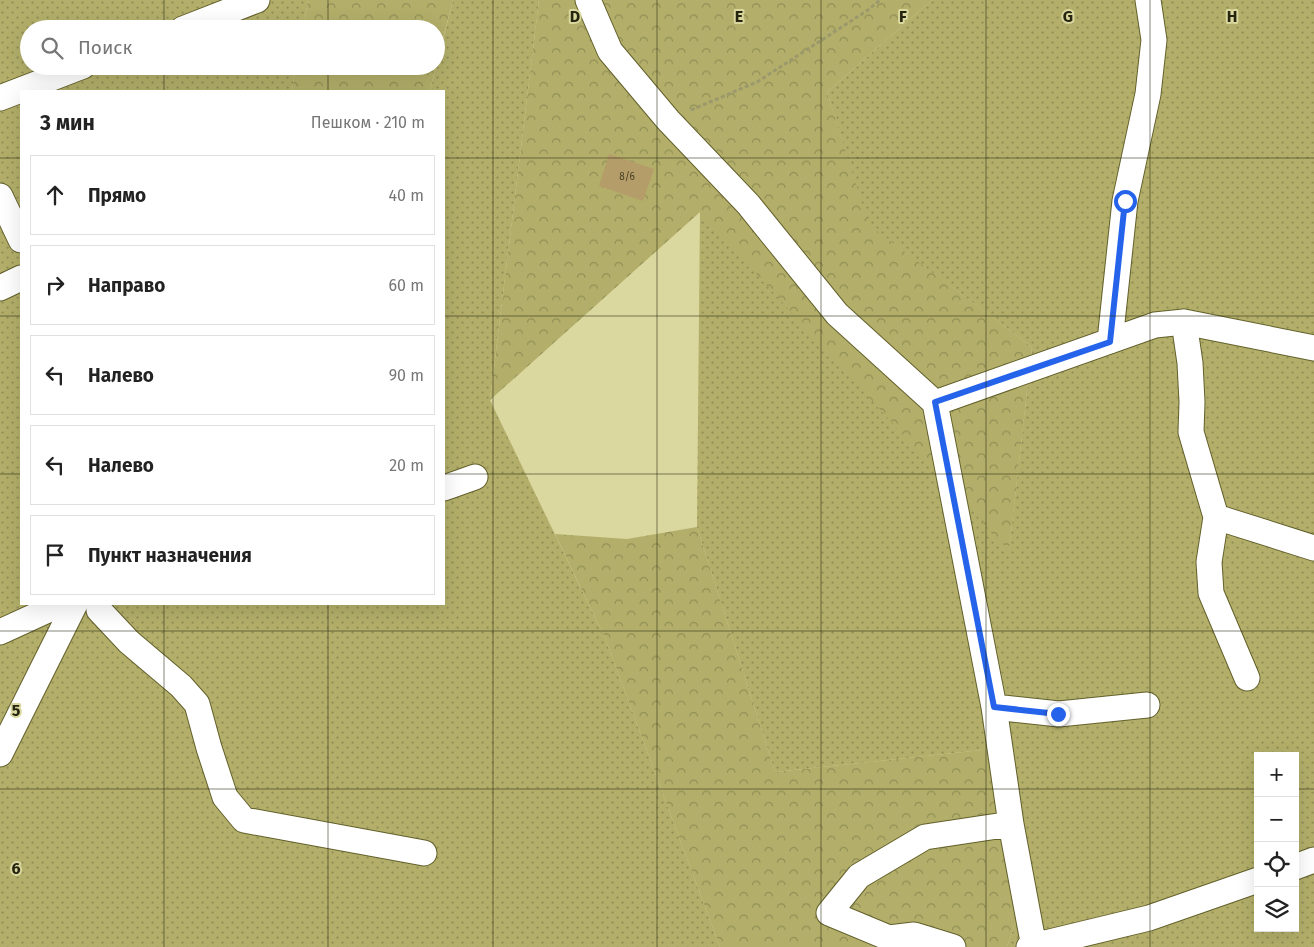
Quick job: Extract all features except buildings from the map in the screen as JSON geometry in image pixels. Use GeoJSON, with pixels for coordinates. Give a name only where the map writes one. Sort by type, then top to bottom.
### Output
{"type":"FeatureCollection","features":[{"type":"Feature","properties":{"kind":"street"},"geometry":{"type":"LineString","coordinates":[[205,20],[257,0]]}},
{"type":"Feature","properties":{"kind":"street"},"geometry":{"type":"LineString","coordinates":[[588,0],[610,51],[668,120],[748,204],[837,314],[935,402],[994,707],[1011,824],[1034,947]]}},
{"type":"Feature","properties":{"kind":"street"},"geometry":{"type":"LineString","coordinates":[[1110,342],[1125,201],[1148,94],[1154,40],[1148,0]]}},
{"type":"Feature","properties":{"kind":"street"},"geometry":{"type":"LineString","coordinates":[[21,90],[60,75]]}},
{"type":"Feature","properties":{"kind":"street"},"geometry":{"type":"LineString","coordinates":[[0,98],[20,90]]}},
{"type":"Feature","properties":{"kind":"street"},"geometry":{"type":"LineString","coordinates":[[0,196],[20,238]]}},
{"type":"Feature","properties":{"kind":"street"},"geometry":{"type":"LineString","coordinates":[[0,288],[20,278]]}},
{"type":"Feature","properties":{"kind":"street"},"geometry":{"type":"LineString","coordinates":[[935,402],[1155,325],[1184,322],[1314,348]]}},
{"type":"Feature","properties":{"kind":"street"},"geometry":{"type":"LineString","coordinates":[[1184,322],[1190,363],[1191,432],[1216,517],[1209,562],[1212,593],[1247,678]]}},
{"type":"Feature","properties":{"kind":"street"},"geometry":{"type":"LineString","coordinates":[[445,488],[475,477]]}},
{"type":"Feature","properties":{"kind":"street"},"geometry":{"type":"LineString","coordinates":[[1216,517],[1314,548]]}},
{"type":"Feature","properties":{"kind":"street"},"geometry":{"type":"LineString","coordinates":[[0,632],[59,605]]}},
{"type":"Feature","properties":{"kind":"street"},"geometry":{"type":"LineString","coordinates":[[0,754],[74,605]]}},
{"type":"Feature","properties":{"kind":"street"},"geometry":{"type":"LineString","coordinates":[[102,606],[129,642],[181,686],[197,704],[225,797],[244,820],[424,853]]}},
{"type":"Feature","properties":{"kind":"street"},"geometry":{"type":"LineString","coordinates":[[994,707],[1058,714],[1147,705]]}},
{"type":"Feature","properties":{"kind":"street"},"geometry":{"type":"LineString","coordinates":[[953,947],[914,935],[889,938],[829,913],[859,876],[925,837],[1011,824]]}},
{"type":"Feature","properties":{"kind":"street"},"geometry":{"type":"LineString","coordinates":[[1299,866],[1314,860]]}},
{"type":"Feature","properties":{"kind":"street"},"geometry":{"type":"LineString","coordinates":[[1029,947],[1150,918],[1254,881]]}},
{"type":"Feature","properties":{"kind":"path"},"geometry":{"type":"LineString","coordinates":[[668,120],[757,82],[868,10],[880,0]]}},
{"type":"Feature","properties":{"kind":"green space"},"geometry":{"type":"Polygon","coordinates":[[[0,0],[308,0],[305,20],[20,20],[20,75],[295,75],[292,90],[20,90],[20,605],[445,605],[445,90],[430,90],[434,75],[445,75],[445,32],[453,0],[539,0],[490,400],[605,638],[720,947],[0,947],[0,0]]]}},
{"type":"Feature","properties":{"kind":"green space"},"geometry":{"type":"Polygon","coordinates":[[[308,0],[453,0],[445,31],[445,20],[305,20],[308,0]]]}},
{"type":"Feature","properties":{"kind":"green space"},"geometry":{"type":"Polygon","coordinates":[[[539,0],[932,0],[827,92],[869,225],[1032,347],[1009,551],[700,212],[490,400],[539,0]]]}},
{"type":"Feature","properties":{"kind":"green space"},"geometry":{"type":"Polygon","coordinates":[[[932,0],[1314,0],[1314,947],[1007,947],[1018,915],[1001,748],[775,772],[697,527],[700,211],[1009,550],[1032,347],[868,225],[827,92],[932,0]]]}},
{"type":"Feature","properties":{"kind":"green space"},"geometry":{"type":"Polygon","coordinates":[[[295,75],[434,75],[430,90],[292,90],[295,75]]]}},
{"type":"Feature","properties":{"kind":"green space"},"geometry":{"type":"Polygon","coordinates":[[[697,527],[775,772],[1001,748],[1018,915],[1007,947],[720,947],[605,638],[555,534],[627,539],[697,527]]]}},
{"type":"Feature","properties":{"kind":"route"},"geometry":{"type":"LineString","coordinates":[[1058,714],[994,707],[935,402],[1110,342],[1125,201]]}}]}
